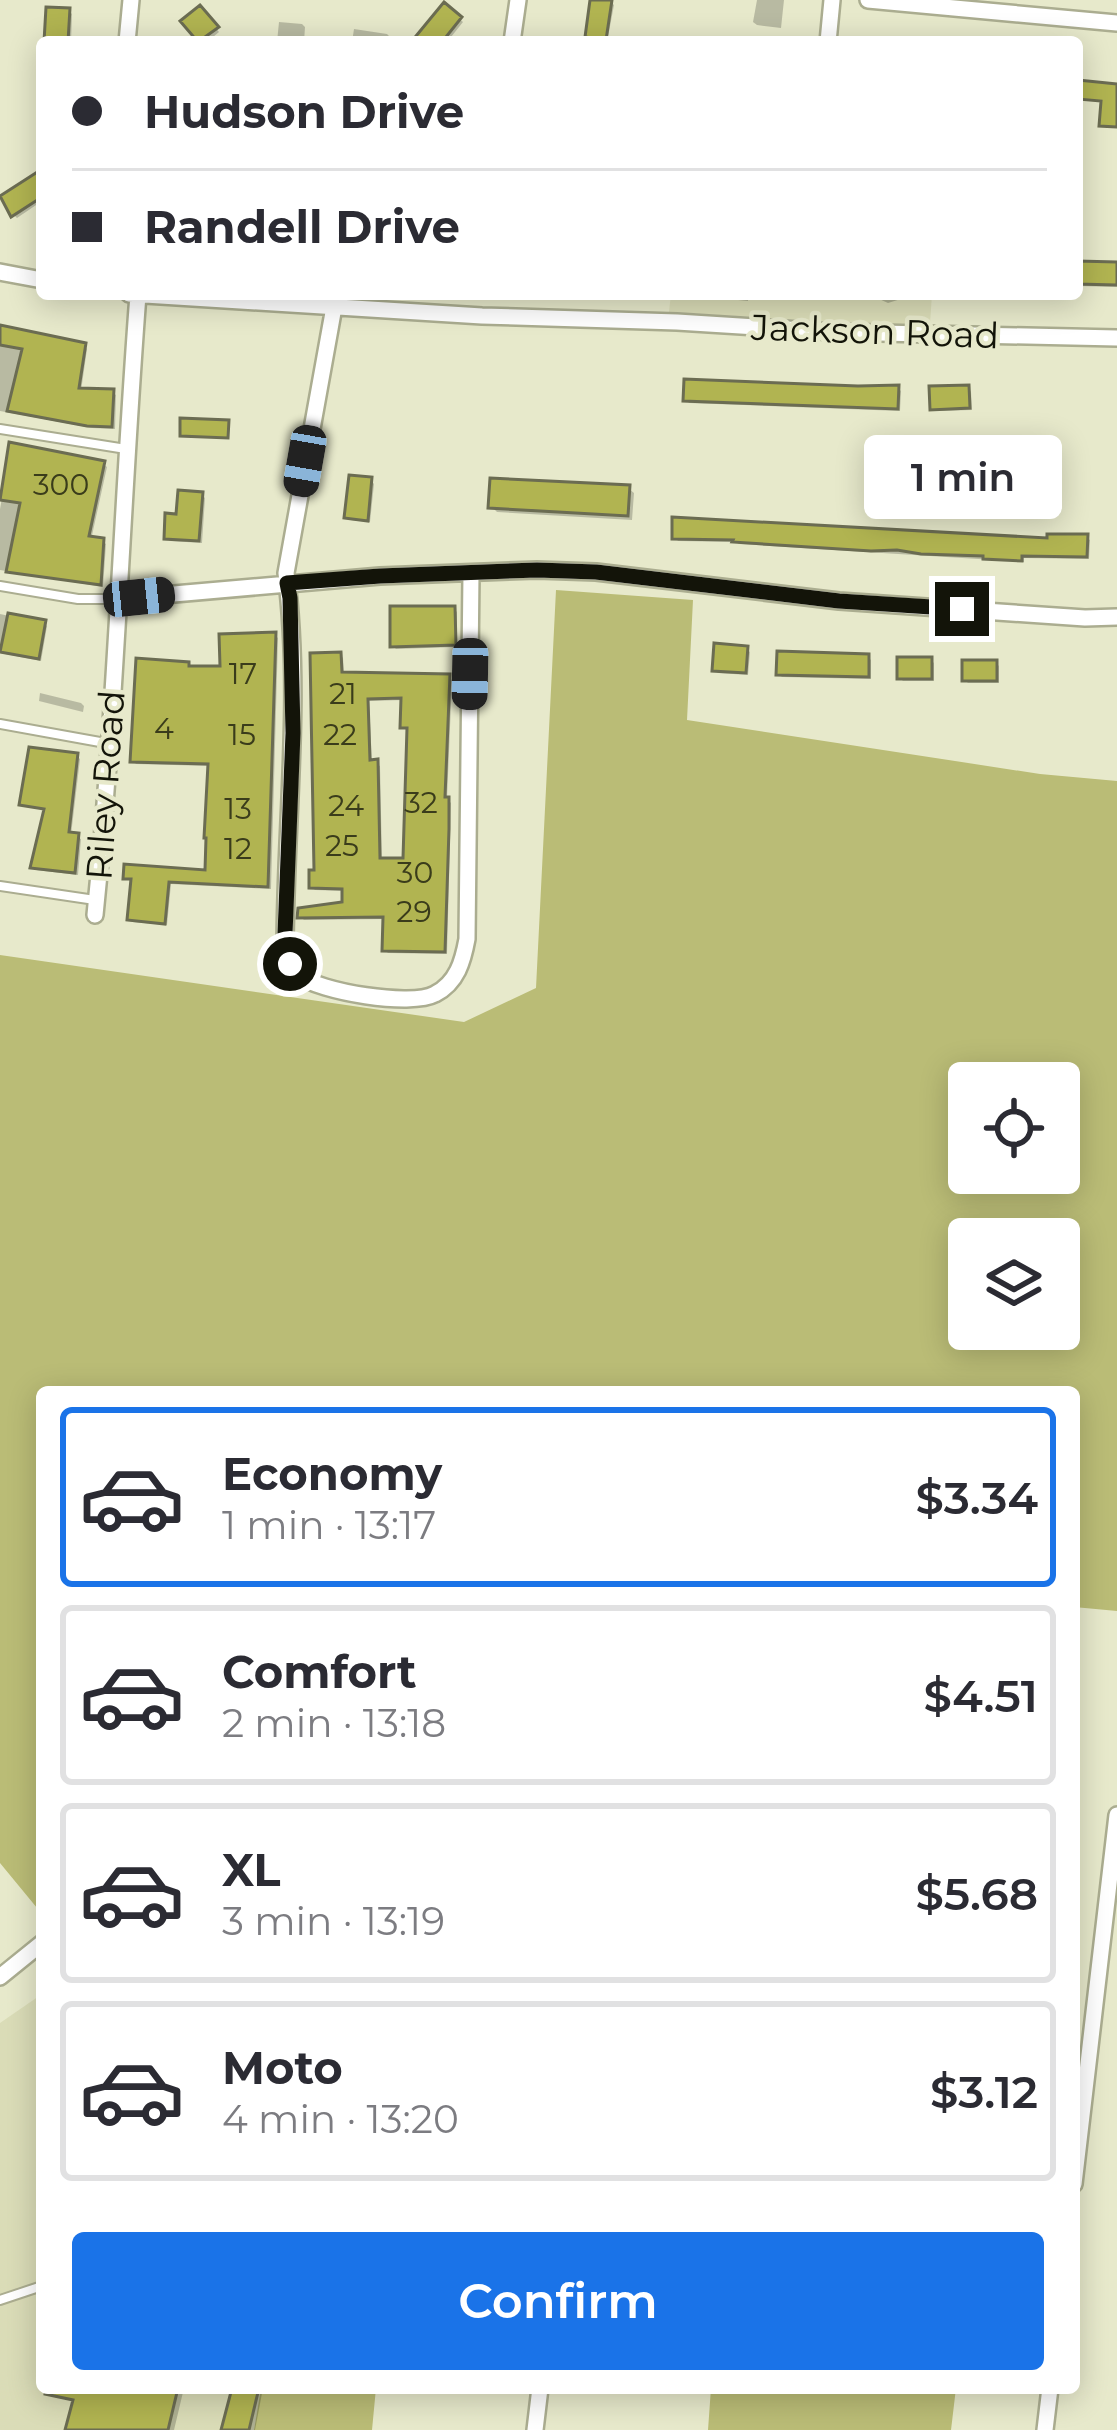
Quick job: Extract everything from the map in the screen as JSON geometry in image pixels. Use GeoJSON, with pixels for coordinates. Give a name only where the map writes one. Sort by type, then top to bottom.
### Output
{"type":"FeatureCollection","features":[{"type":"Feature","properties":{"kind":"street"},"geometry":{"type":"LineString","coordinates":[[128,36],[131,0]]}},
{"type":"Feature","properties":{"kind":"street"},"geometry":{"type":"LineString","coordinates":[[513,36],[518,0]]}},
{"type":"Feature","properties":{"kind":"street"},"geometry":{"type":"LineString","coordinates":[[829,36],[832,0]]}},
{"type":"Feature","properties":{"kind":"street"},"geometry":{"type":"LineString","coordinates":[[868,0],[1117,23]]}},
{"type":"Feature","properties":{"kind":"street"},"geometry":{"type":"LineString","coordinates":[[0,272],[36,279]]}},
{"type":"Feature","properties":{"kind":"street","name":"Riley Road"},"geometry":{"type":"LineString","coordinates":[[96,908],[111,743],[138,300]]}},
{"type":"Feature","properties":{"kind":"street","name":"Jackson Road"},"geometry":{"type":"LineString","coordinates":[[220,300],[833,332],[1117,338]]}},
{"type":"Feature","properties":{"kind":"street"},"geometry":{"type":"LineString","coordinates":[[334,307],[287,563],[293,733],[285,950],[297,974],[315,983],[420,1000],[446,986],[458,971],[467,939],[471,574]]}},
{"type":"Feature","properties":{"kind":"street"},"geometry":{"type":"LineString","coordinates":[[117,599],[380,576],[537,570],[596,572],[839,601],[1117,617]]}},
{"type":"Feature","properties":{"kind":"street"},"geometry":{"type":"LineString","coordinates":[[1080,2133],[1117,1815]]}},
{"type":"Feature","properties":{"kind":"street"},"geometry":{"type":"LineString","coordinates":[[0,1977],[36,1948]]}},
{"type":"Feature","properties":{"kind":"street"},"geometry":{"type":"LineString","coordinates":[[535,2430],[539,2394]]}},
{"type":"Feature","properties":{"kind":"street"},"geometry":{"type":"LineString","coordinates":[[1045,2430],[1049,2394]]}},
{"type":"Feature","properties":{"kind":"lane"},"geometry":{"type":"LineString","coordinates":[[0,429],[126,448]]}},
{"type":"Feature","properties":{"kind":"lane"},"geometry":{"type":"LineString","coordinates":[[0,586],[42,595],[117,599]]}},
{"type":"Feature","properties":{"kind":"lane"},"geometry":{"type":"LineString","coordinates":[[0,724],[111,743]]}},
{"type":"Feature","properties":{"kind":"lane"},"geometry":{"type":"LineString","coordinates":[[0,886],[96,908]]}},
{"type":"Feature","properties":{"kind":"lane"},"geometry":{"type":"LineString","coordinates":[[0,2300],[36,2288]]}},
{"type":"Feature","properties":{"kind":"shaded area"},"geometry":{"type":"Polygon","coordinates":[[[670,300],[932,300],[930,324],[669,312],[670,300]]]}},
{"type":"Feature","properties":{"kind":"shaded area"},"geometry":{"type":"Polygon","coordinates":[[[36,1998],[36,2394],[260,2394],[254,2430],[0,2430],[0,2023],[36,1998]]]}},
{"type":"Feature","properties":{"kind":"green space"},"geometry":{"type":"Polygon","coordinates":[[[556,590],[693,600],[687,720],[1040,774],[1117,781],[1117,1611],[1080,1608],[1080,1386],[36,1386],[36,1907],[0,1863],[0,955],[464,1022],[536,988],[556,590]]]}},
{"type":"Feature","properties":{"kind":"green space"},"geometry":{"type":"Polygon","coordinates":[[[260,2394],[375,2394],[372,2430],[254,2430],[260,2394]]]}},
{"type":"Feature","properties":{"kind":"green space"},"geometry":{"type":"Polygon","coordinates":[[[711,2394],[955,2394],[951,2430],[708,2430],[711,2394]]]}},
{"type":"Feature","properties":{"kind":"building"},"geometry":{"type":"Polygon","coordinates":[[[590,0],[612,0],[607,36],[585,36],[590,0]]]}},
{"type":"Feature","properties":{"kind":"building"},"geometry":{"type":"Polygon","coordinates":[[[444,2],[462,17],[447,36],[416,36],[444,2]]]}},
{"type":"Feature","properties":{"kind":"building"},"geometry":{"type":"Polygon","coordinates":[[[200,5],[219,27],[206,36],[193,36],[180,21],[200,5]]]}},
{"type":"Feature","properties":{"kind":"building"},"geometry":{"type":"Polygon","coordinates":[[[46,7],[70,8],[68,36],[44,36],[46,7]]]}},
{"type":"Feature","properties":{"kind":"building"},"geometry":{"type":"Polygon","coordinates":[[[1083,81],[1117,84],[1117,127],[1099,126],[1101,101],[1083,100],[1083,81]]]}},
{"type":"Feature","properties":{"kind":"building"},"geometry":{"type":"Polygon","coordinates":[[[36,173],[36,201],[11,217],[0,196],[36,173]]]}},
{"type":"Feature","properties":{"kind":"building"},"geometry":{"type":"Polygon","coordinates":[[[1083,261],[1117,262],[1117,285],[1083,284],[1083,261]]]}},
{"type":"Feature","properties":{"kind":"building"},"geometry":{"type":"Polygon","coordinates":[[[0,325],[86,343],[79,388],[114,389],[112,427],[7,411],[22,349],[0,345],[0,325]]]}},
{"type":"Feature","properties":{"kind":"building"},"geometry":{"type":"Polygon","coordinates":[[[684,379],[899,385],[898,409],[683,401],[684,379]]]}},
{"type":"Feature","properties":{"kind":"building"},"geometry":{"type":"Polygon","coordinates":[[[969,385],[970,408],[930,410],[929,386],[969,385]]]}},
{"type":"Feature","properties":{"kind":"building"},"geometry":{"type":"Polygon","coordinates":[[[180,418],[229,420],[228,438],[180,436],[180,418]]]}},
{"type":"Feature","properties":{"kind":"building"},"geometry":{"type":"Polygon","coordinates":[[[9,442],[105,461],[89,536],[104,538],[101,585],[6,572],[20,503],[0,500],[9,442]]]}},
{"type":"Feature","properties":{"kind":"building"},"geometry":{"type":"Polygon","coordinates":[[[349,475],[372,477],[368,521],[344,518],[349,475]]]}},
{"type":"Feature","properties":{"kind":"building"},"geometry":{"type":"Polygon","coordinates":[[[490,478],[630,485],[628,516],[488,508],[490,478]]]}},
{"type":"Feature","properties":{"kind":"building"},"geometry":{"type":"Polygon","coordinates":[[[178,490],[203,492],[199,541],[164,539],[165,513],[176,514],[178,490]]]}},
{"type":"Feature","properties":{"kind":"building"},"geometry":{"type":"Polygon","coordinates":[[[672,517],[1047,538],[1047,534],[1088,534],[1087,557],[1022,556],[1022,561],[672,539],[672,517]]]}},
{"type":"Feature","properties":{"kind":"building"},"geometry":{"type":"Polygon","coordinates":[[[390,606],[455,606],[456,645],[390,647],[390,606]]]}},
{"type":"Feature","properties":{"kind":"building"},"geometry":{"type":"Polygon","coordinates":[[[8,613],[46,620],[39,659],[0,652],[8,613]]]}},
{"type":"Feature","properties":{"kind":"building"},"geometry":{"type":"Polygon","coordinates":[[[276,632],[268,887],[169,882],[165,924],[127,920],[131,879],[123,879],[124,864],[205,870],[208,764],[130,762],[136,658],[220,666],[219,634],[276,632]]]}},
{"type":"Feature","properties":{"kind":"building"},"geometry":{"type":"Polygon","coordinates":[[[714,643],[748,646],[746,673],[712,671],[714,643]]]}},
{"type":"Feature","properties":{"kind":"building"},"geometry":{"type":"Polygon","coordinates":[[[777,651],[869,654],[869,677],[776,675],[777,651]]]}},
{"type":"Feature","properties":{"kind":"building"},"geometry":{"type":"Polygon","coordinates":[[[341,652],[342,672],[450,674],[445,952],[382,951],[383,917],[297,918],[298,908],[342,902],[342,889],[309,888],[309,870],[314,870],[310,653],[341,652]],[[401,698],[368,699],[370,760],[378,759],[380,858],[403,858],[407,728],[400,728],[401,698]]]}},
{"type":"Feature","properties":{"kind":"building"},"geometry":{"type":"Polygon","coordinates":[[[897,657],[932,657],[932,679],[897,679],[897,657]]]}},
{"type":"Feature","properties":{"kind":"building"},"geometry":{"type":"Polygon","coordinates":[[[962,660],[997,660],[997,681],[962,681],[962,660]]]}},
{"type":"Feature","properties":{"kind":"building"},"geometry":{"type":"Polygon","coordinates":[[[29,747],[78,753],[69,832],[79,833],[75,873],[30,868],[44,809],[19,805],[29,747]]]}},
{"type":"Feature","properties":{"kind":"building"},"geometry":{"type":"Polygon","coordinates":[[[45,2394],[177,2394],[168,2430],[65,2430],[73,2400],[45,2394]]]}},
{"type":"Feature","properties":{"kind":"building"},"geometry":{"type":"Polygon","coordinates":[[[230,2394],[258,2394],[249,2430],[221,2430],[230,2394]]]}},
{"type":"Feature","properties":{"kind":"route"},"geometry":{"type":"LineString","coordinates":[[290,964],[285,950],[293,733],[287,583],[537,570],[596,572],[839,601],[962,609]]}}]}
